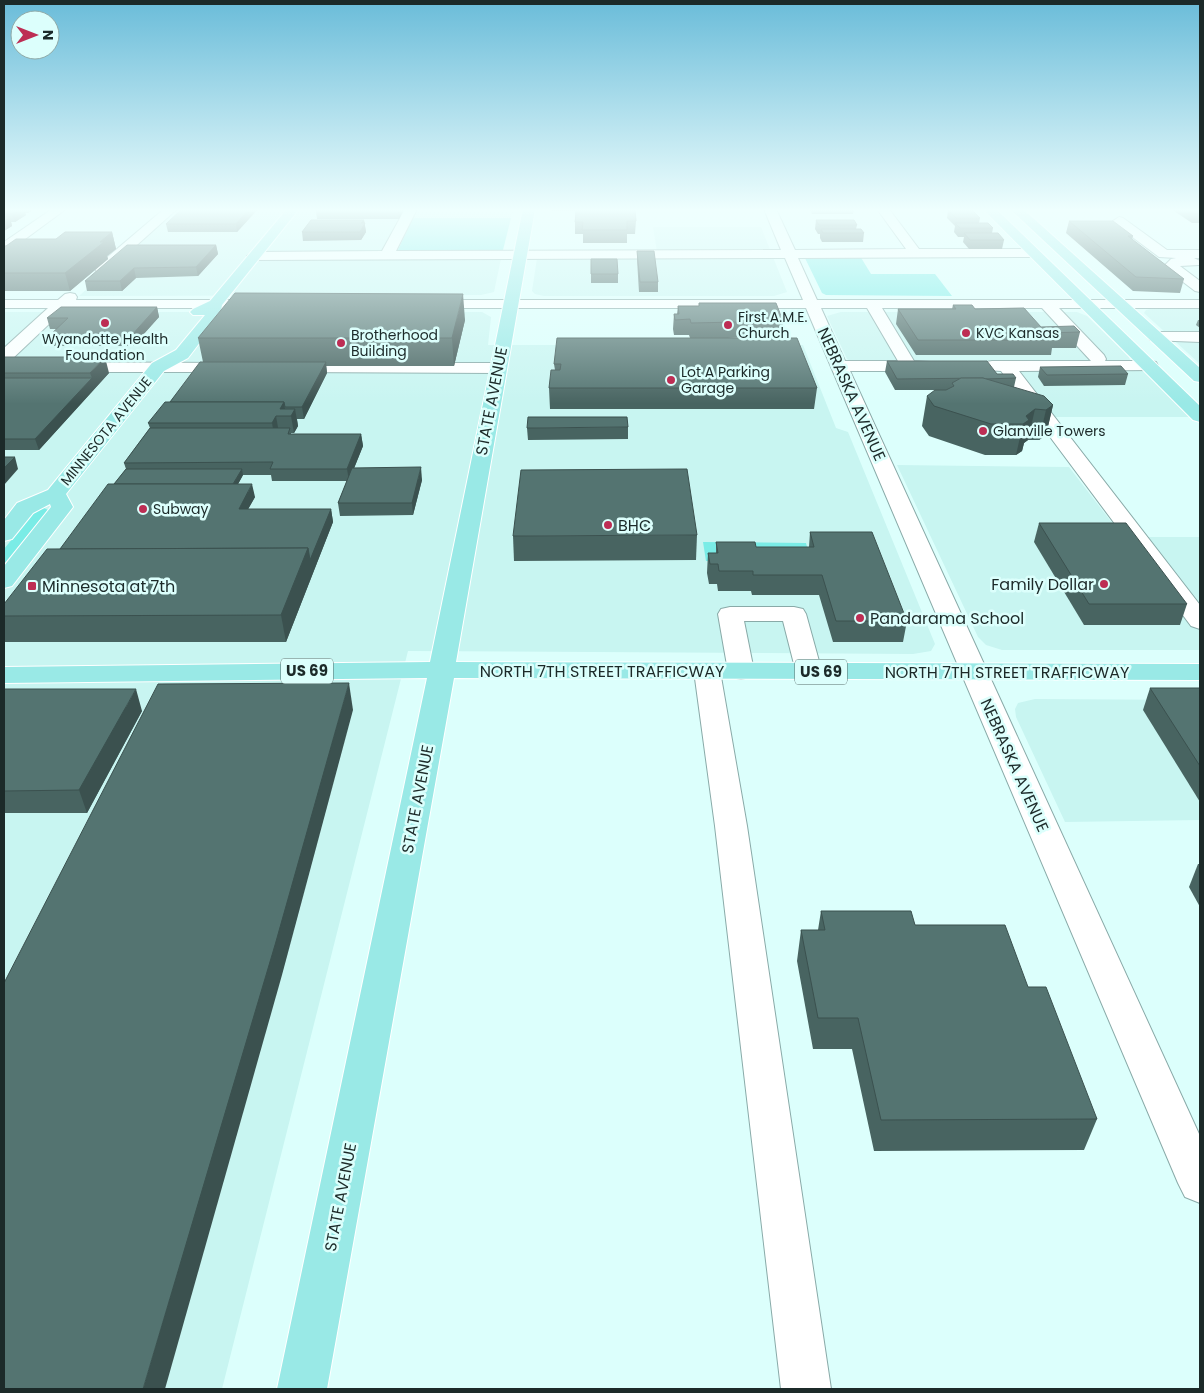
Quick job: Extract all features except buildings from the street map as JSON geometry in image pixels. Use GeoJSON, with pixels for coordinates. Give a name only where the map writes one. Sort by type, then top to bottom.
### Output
{"type":"FeatureCollection","features":[{"type":"Feature","properties":{"kind":"main road","name":"MINNESOTA AVENUE"},"geometry":{"type":"LineString","coordinates":[[4,534],[25,508],[55,494],[158,367],[182,354],[212,316],[215,304],[239,274]]}},
{"type":"Feature","properties":{"kind":"main road","name":"STATE AVENUE"},"geometry":{"type":"LineString","coordinates":[[302,1389],[442,670],[516,274]]}},
{"type":"Feature","properties":{"kind":"main road"},"geometry":{"type":"LineString","coordinates":[[1055,274],[1200,416]]}},
{"type":"Feature","properties":{"kind":"main road"},"geometry":{"type":"LineString","coordinates":[[1087,274],[1156,337],[1197,371]]}},
{"type":"Feature","properties":{"kind":"main road","name":"MINNESOTA AVENUE"},"geometry":{"type":"LineString","coordinates":[[184,324],[190,316],[215,304]]}},
{"type":"Feature","properties":{"kind":"main road","name":"MINNESOTA AVENUE"},"geometry":{"type":"LineString","coordinates":[[158,367],[159,353],[165,346]]}},
{"type":"Feature","properties":{"kind":"main road","name":"MINNESOTA AVENUE"},"geometry":{"type":"LineString","coordinates":[[4,581],[62,507],[55,494]]}},
{"type":"Feature","properties":{"kind":"main road","name":"NORTH 7TH STREET TRAFFICWAY"},"geometry":{"type":"LineString","coordinates":[[4,675],[442,670],[1200,672]]}},
{"type":"Feature","properties":{"kind":"street"},"geometry":{"type":"LineString","coordinates":[[4,357],[97,274]]}},
{"type":"Feature","properties":{"kind":"street","name":"NEBRASKA AVENUE"},"geometry":{"type":"LineString","coordinates":[[795,274],[841,366],[1200,1183]]}},
{"type":"Feature","properties":{"kind":"street"},"geometry":{"type":"LineString","coordinates":[[1182,274],[1200,288]]}},
{"type":"Feature","properties":{"kind":"street"},"geometry":{"type":"LineString","coordinates":[[4,304],[284,304]]}},
{"type":"Feature","properties":{"kind":"street"},"geometry":{"type":"LineString","coordinates":[[418,304],[1200,304]]}},
{"type":"Feature","properties":{"kind":"street"},"geometry":{"type":"LineString","coordinates":[[872,304],[909,366]]}},
{"type":"Feature","properties":{"kind":"street"},"geometry":{"type":"LineString","coordinates":[[1046,304],[1098,359]]}},
{"type":"Feature","properties":{"kind":"street"},"geometry":{"type":"LineString","coordinates":[[1182,320],[1200,336]]}},
{"type":"Feature","properties":{"kind":"street"},"geometry":{"type":"LineString","coordinates":[[1156,337],[1200,336]]}},
{"type":"Feature","properties":{"kind":"street"},"geometry":{"type":"LineString","coordinates":[[841,366],[938,366]]}},
{"type":"Feature","properties":{"kind":"street"},"geometry":{"type":"LineString","coordinates":[[977,366],[1150,366]]}},
{"type":"Feature","properties":{"kind":"street"},"geometry":{"type":"LineString","coordinates":[[1006,366],[1200,621]]}},
{"type":"Feature","properties":{"kind":"street"},"geometry":{"type":"LineString","coordinates":[[4,367],[251,368]]}},
{"type":"Feature","properties":{"kind":"street"},"geometry":{"type":"LineString","coordinates":[[277,368],[498,368]]}},
{"type":"Feature","properties":{"kind":"street"},"geometry":{"type":"LineString","coordinates":[[806,1389],[731,826],[724,671],[730,614],[794,614],[809,672]]}},
{"type":"Feature","properties":{"kind":"street"},"geometry":{"type":"LineString","coordinates":[[157,702],[172,673]]}},
{"type":"Feature","properties":{"kind":"shaded area"},"geometry":{"type":"Polygon","coordinates":[[[104,274],[498,274],[494,292],[481,295],[79,296],[104,274]]]}},
{"type":"Feature","properties":{"kind":"shaded area"},"geometry":{"type":"Polygon","coordinates":[[[535,274],[780,274],[787,292],[774,296],[544,296],[535,294],[532,291],[535,274]]]}},
{"type":"Feature","properties":{"kind":"shaded area"},"geometry":{"type":"Polygon","coordinates":[[[813,274],[935,274],[952,296],[826,295],[822,293],[813,274]]]}},
{"type":"Feature","properties":{"kind":"shaded area"},"geometry":{"type":"Polygon","coordinates":[[[1200,308],[1200,364],[1144,313],[1146,310],[1151,309],[1200,308]]]}},
{"type":"Feature","properties":{"kind":"shaded area"},"geometry":{"type":"Polygon","coordinates":[[[4,312],[482,312],[491,317],[488,345],[803,345],[836,428],[848,432],[935,644],[931,651],[913,654],[408,651],[222,1389],[4,1389],[4,312]]]}},
{"type":"Feature","properties":{"kind":"shaded area"},"geometry":{"type":"Polygon","coordinates":[[[841,312],[1077,312],[1087,316],[1130,360],[1127,362],[852,362],[847,359],[827,316],[841,312]]]}},
{"type":"Feature","properties":{"kind":"shaded area"},"geometry":{"type":"Polygon","coordinates":[[[1000,369],[1142,369],[1190,417],[1035,417],[1000,369]]]}},
{"type":"Feature","properties":{"kind":"shaded area"},"geometry":{"type":"Polygon","coordinates":[[[897,465],[1069,467],[1123,537],[1200,537],[1200,650],[1002,650],[986,645],[978,637],[897,465]]]}},
{"type":"Feature","properties":{"kind":"shaded area"},"geometry":{"type":"Polygon","coordinates":[[[44,508],[48,510],[4,564],[4,549],[36,510],[44,508]]]}},
{"type":"Feature","properties":{"kind":"shaded area"},"geometry":{"type":"Polygon","coordinates":[[[703,542],[806,543],[812,566],[706,561],[703,542]]]}},
{"type":"Feature","properties":{"kind":"shaded area"},"geometry":{"type":"Polygon","coordinates":[[[1035,699],[1200,700],[1200,820],[1065,822],[1016,717],[1015,709],[1018,703],[1035,699]]]}},
{"type":"Feature","properties":{"kind":"place","name":"Wyandotte Health Foundation"},"geometry":{"type":"Point","coordinates":[105,323]}},
{"type":"Feature","properties":{"kind":"place","name":"First A.M.E. Church"},"geometry":{"type":"Point","coordinates":[728,325]}},
{"type":"Feature","properties":{"kind":"place","name":"KVC Kansas"},"geometry":{"type":"Point","coordinates":[966,333]}},
{"type":"Feature","properties":{"kind":"place","name":"Brotherhood Building"},"geometry":{"type":"Point","coordinates":[341,343]}},
{"type":"Feature","properties":{"kind":"place","name":"Lot A Parking Garage"},"geometry":{"type":"Point","coordinates":[671,380]}},
{"type":"Feature","properties":{"kind":"place","name":"Glanville Towers"},"geometry":{"type":"Point","coordinates":[983,431]}},
{"type":"Feature","properties":{"kind":"place","name":"Subway"},"geometry":{"type":"Point","coordinates":[143,509]}},
{"type":"Feature","properties":{"kind":"place","name":"BHC"},"geometry":{"type":"Point","coordinates":[608,525]}},
{"type":"Feature","properties":{"kind":"place","name":"Family Dollar"},"geometry":{"type":"Point","coordinates":[1104,584]}},
{"type":"Feature","properties":{"kind":"place","name":"Minnesota at 7th"},"geometry":{"type":"Point","coordinates":[32,586]}},
{"type":"Feature","properties":{"kind":"place","name":"Pandarama School"},"geometry":{"type":"Point","coordinates":[860,618]}}]}
